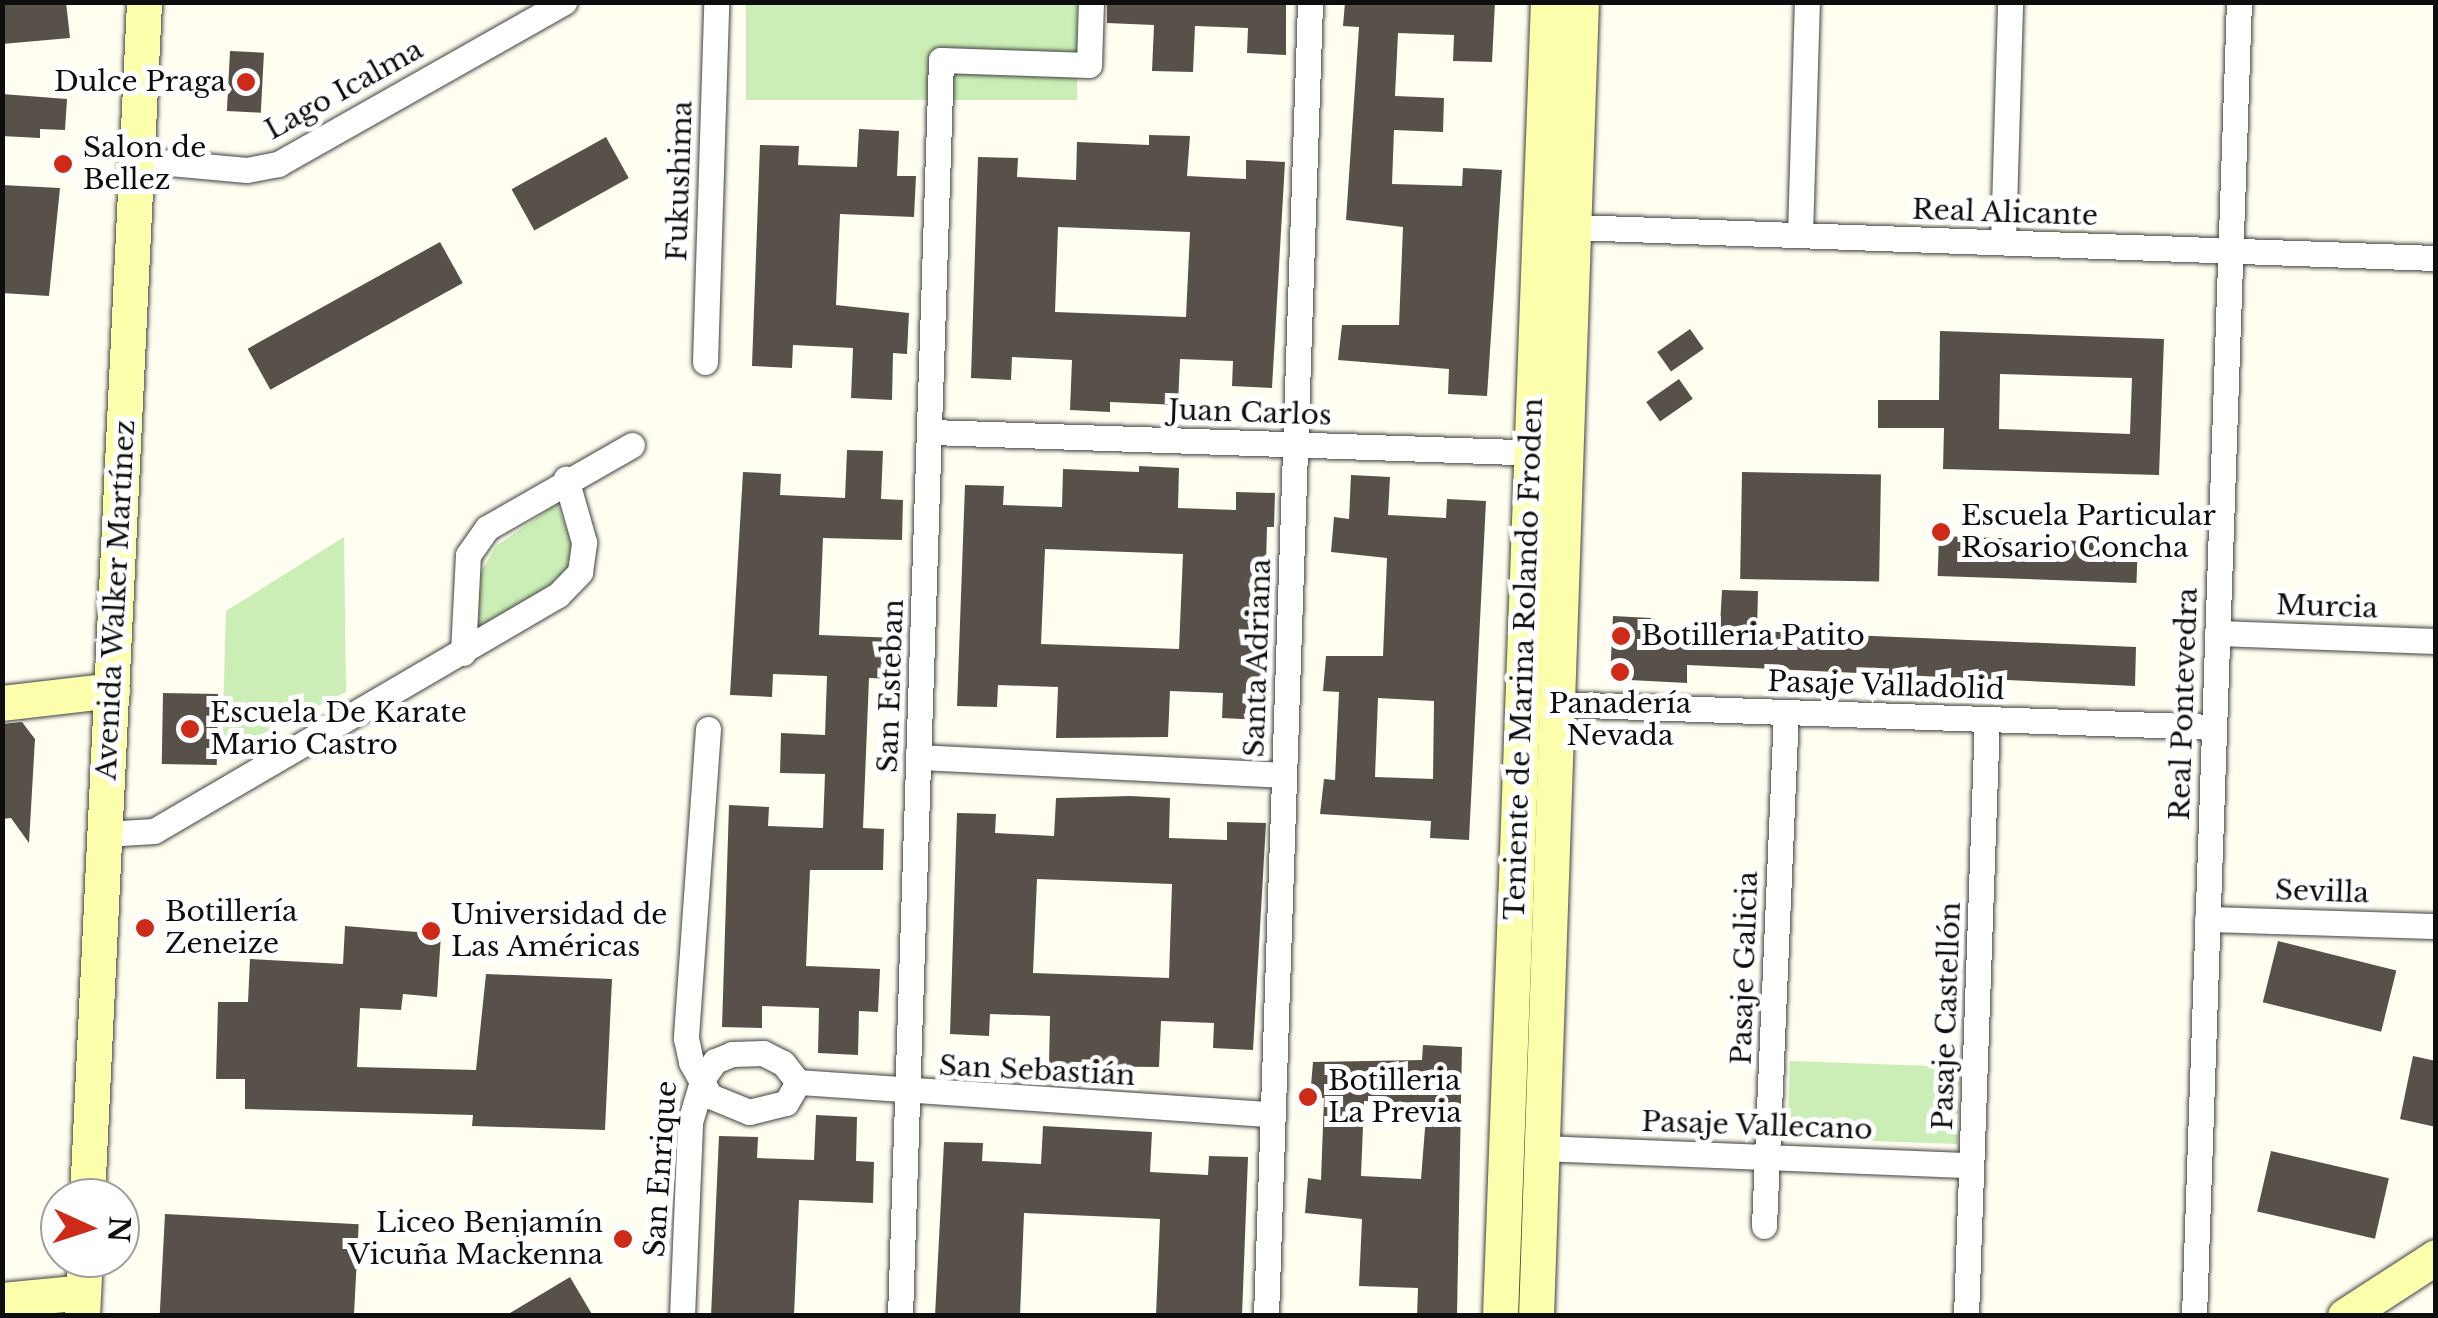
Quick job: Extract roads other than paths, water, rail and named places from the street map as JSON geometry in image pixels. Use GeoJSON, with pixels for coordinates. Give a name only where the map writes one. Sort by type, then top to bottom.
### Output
{"type":"FeatureCollection","features":[{"type":"Feature","properties":{"kind":"street","name":"Avenida Walker Martínez"},"geometry":{"type":"LineString","coordinates":[[89,1178],[144,2]]}},
{"type":"Feature","properties":{"kind":"street","name":"Lago Icalma"},"geometry":{"type":"LineString","coordinates":[[137,160],[247,170],[278,164],[564,2]]}},
{"type":"Feature","properties":{"kind":"street","name":"Fukushima"},"geometry":{"type":"LineString","coordinates":[[705,362],[716,2]]}},
{"type":"Feature","properties":{"kind":"street","name":"San Esteban"},"geometry":{"type":"LineString","coordinates":[[900,1316],[932,432],[926,388],[940,60],[1089,65],[1091,2]]}},
{"type":"Feature","properties":{"kind":"street","name":"Santa Adriana"},"geometry":{"type":"LineString","coordinates":[[1266,1316],[1310,2]]}},
{"type":"Feature","properties":{"kind":"street","name":"Teniente de Marina Rolando Froden"},"geometry":{"type":"LineString","coordinates":[[1536,1316],[1556,704],[1548,453],[1548,2]]}},
{"type":"Feature","properties":{"kind":"street","name":"Teniente de Marina Rolando Froden"},"geometry":{"type":"LineString","coordinates":[[1500,1316],[1548,453],[1573,227],[1581,2]]}},
{"type":"Feature","properties":{"kind":"street"},"geometry":{"type":"LineString","coordinates":[[1800,235],[1807,2]]}},
{"type":"Feature","properties":{"kind":"street"},"geometry":{"type":"LineString","coordinates":[[2003,242],[2010,2]]}},
{"type":"Feature","properties":{"kind":"street","name":"Real Pontevedra"},"geometry":{"type":"LineString","coordinates":[[2194,1316],[2239,2]]}},
{"type":"Feature","properties":{"kind":"street","name":"Real Alicante"},"geometry":{"type":"LineString","coordinates":[[1573,227],[2436,258]]}},
{"type":"Feature","properties":{"kind":"street","name":"Juan Carlos"},"geometry":{"type":"LineString","coordinates":[[932,432],[1548,453]]}},
{"type":"Feature","properties":{"kind":"street"},"geometry":{"type":"LineString","coordinates":[[463,653],[468,556],[486,528],[566,479],[632,445]]}},
{"type":"Feature","properties":{"kind":"street"},"geometry":{"type":"LineString","coordinates":[[105,834],[154,830],[463,653],[558,594],[580,572],[584,542],[566,479]]}},
{"type":"Feature","properties":{"kind":"street","name":"Murcia"},"geometry":{"type":"LineString","coordinates":[[2217,633],[2436,641]]}},
{"type":"Feature","properties":{"kind":"street"},"geometry":{"type":"LineString","coordinates":[[2,703],[112,690]]}},
{"type":"Feature","properties":{"kind":"street","name":"Pasaje Valladolid"},"geometry":{"type":"LineString","coordinates":[[1556,704],[2214,727]]}},
{"type":"Feature","properties":{"kind":"street","name":"Pasaje Galicia"},"geometry":{"type":"LineString","coordinates":[[1764,1226],[1786,712]]}},
{"type":"Feature","properties":{"kind":"street","name":"Pasaje Castellón"},"geometry":{"type":"LineString","coordinates":[[1966,1316],[1987,719]]}},
{"type":"Feature","properties":{"kind":"street","name":"San Enrique"},"geometry":{"type":"LineString","coordinates":[[682,1316],[687,1148],[703,1078],[686,1038],[708,729]]}},
{"type":"Feature","properties":{"kind":"street"},"geometry":{"type":"LineString","coordinates":[[918,757],[1284,775]]}},
{"type":"Feature","properties":{"kind":"street","name":"Sevilla"},"geometry":{"type":"LineString","coordinates":[[2207,918],[2436,926]]}},
{"type":"Feature","properties":{"kind":"street"},"geometry":{"type":"LineString","coordinates":[[762,1053],[783,1063],[798,1082],[786,1103],[748,1112],[710,1096],[703,1078],[714,1061],[762,1053]]}},
{"type":"Feature","properties":{"kind":"street","name":"San Sebastián"},"geometry":{"type":"LineString","coordinates":[[798,1082],[906,1094],[1273,1114]]}},
{"type":"Feature","properties":{"kind":"street","name":"Pasaje Vallecano"},"geometry":{"type":"LineString","coordinates":[[1541,1148],[1971,1165]]}},
{"type":"Feature","properties":{"kind":"street"},"geometry":{"type":"LineString","coordinates":[[2344,1316],[2436,1257]]}},
{"type":"Feature","properties":{"kind":"street"},"geometry":{"type":"LineString","coordinates":[[2,1300],[83,1288]]}},
{"type":"Feature","properties":{"kind":"street","name":"Real Pontevedra"},"geometry":{"type":"LineString","coordinates":[[2196,1288],[2208,1316]]}},
{"type":"Feature","properties":{"kind":"place","name":"Dulce Praga"},"geometry":{"type":"Point","coordinates":[246,82]}},
{"type":"Feature","properties":{"kind":"place","name":"Salon de Bellez"},"geometry":{"type":"Point","coordinates":[63,164]}},
{"type":"Feature","properties":{"kind":"place","name":"Escuela Particular Rosario Concha"},"geometry":{"type":"Point","coordinates":[1941,532]}},
{"type":"Feature","properties":{"kind":"place","name":"Botilleria Patito"},"geometry":{"type":"Point","coordinates":[1621,636]}},
{"type":"Feature","properties":{"kind":"place","name":"Panadería Nevada"},"geometry":{"type":"Point","coordinates":[1620,672]}},
{"type":"Feature","properties":{"kind":"place","name":"Escuela De Karate Mario Castro"},"geometry":{"type":"Point","coordinates":[190,729]}},
{"type":"Feature","properties":{"kind":"place","name":"Botillería Zeneize"},"geometry":{"type":"Point","coordinates":[145,928]}},
{"type":"Feature","properties":{"kind":"place","name":"Universidad de Las Américas"},"geometry":{"type":"Point","coordinates":[431,931]}},
{"type":"Feature","properties":{"kind":"place","name":"Botilleria La Previa"},"geometry":{"type":"Point","coordinates":[1308,1097]}},
{"type":"Feature","properties":{"kind":"place","name":"Liceo Benjamín Vicuña Mackenna"},"geometry":{"type":"Point","coordinates":[623,1239]}}]}
